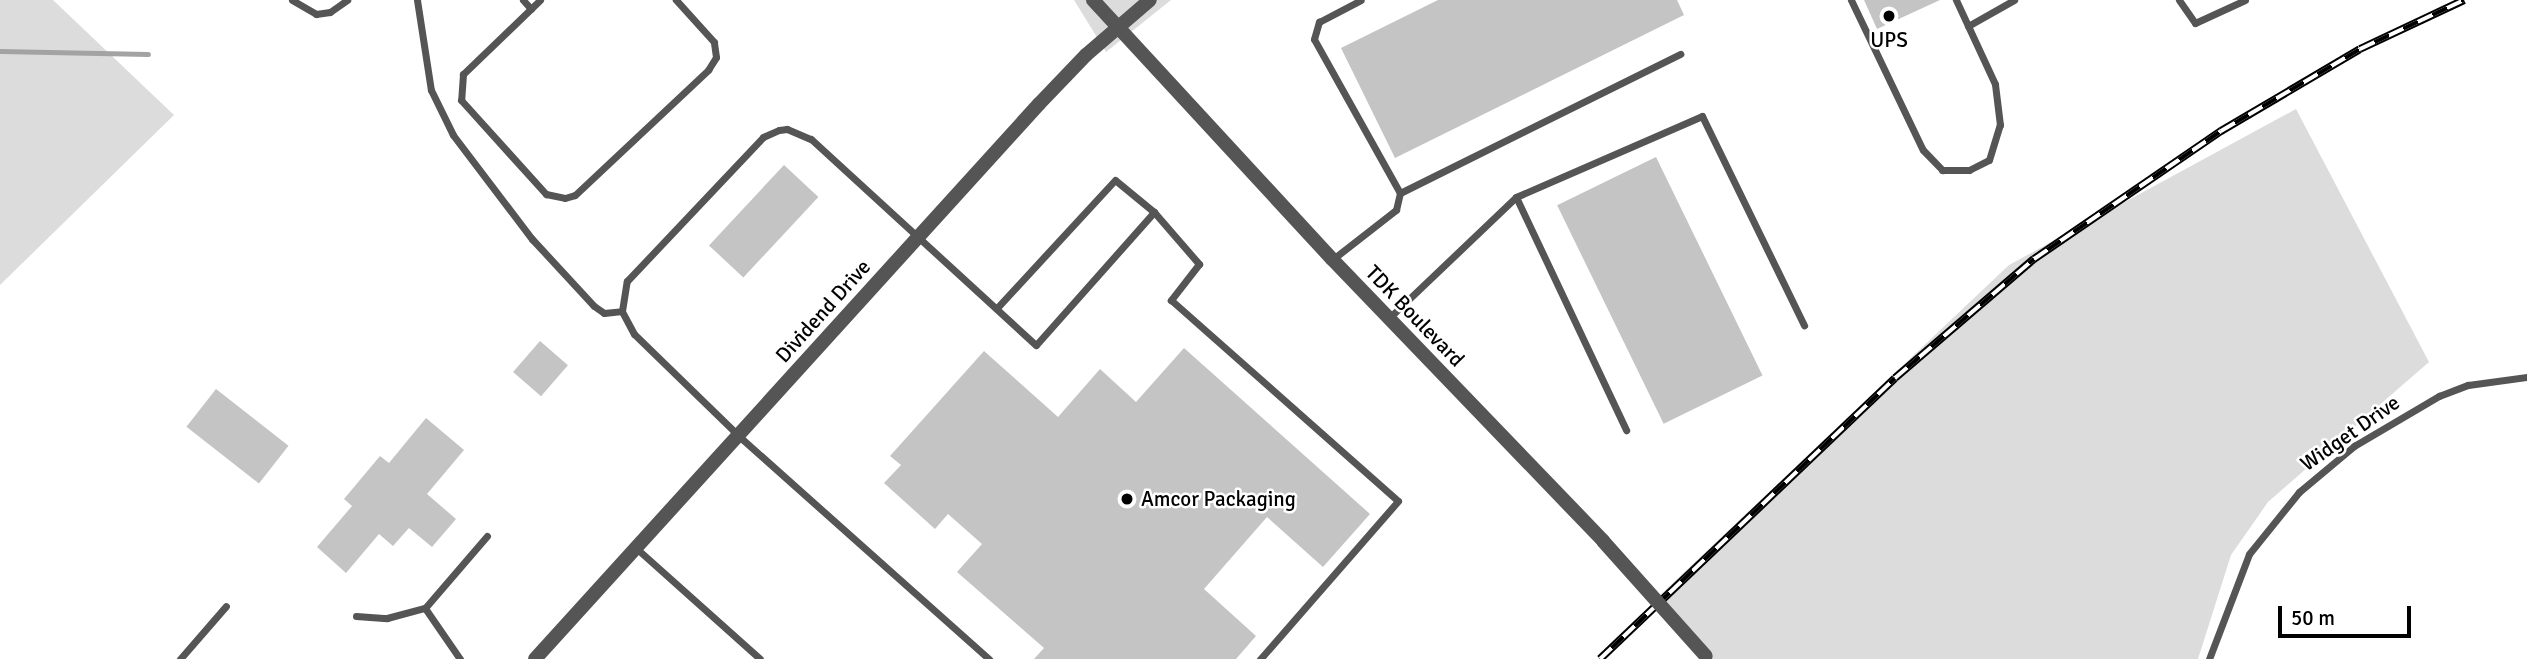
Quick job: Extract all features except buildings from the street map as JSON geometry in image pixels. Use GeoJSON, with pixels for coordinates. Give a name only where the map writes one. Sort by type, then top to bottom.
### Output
{"type":"FeatureCollection","features":[{"type":"Feature","properties":{"kind":"street","name":"TDK Boulevard"},"geometry":{"type":"LineString","coordinates":[[1093,0],[1332,259],[1602,541],[1707,657]]}},
{"type":"Feature","properties":{"kind":"street","name":"Dividend Drive"},"geometry":{"type":"LineString","coordinates":[[535,659],[1039,104],[1150,0]]}},
{"type":"Feature","properties":{"kind":"lane"},"geometry":{"type":"LineString","coordinates":[[292,0],[316,14],[330,12],[347,0]]}},
{"type":"Feature","properties":{"kind":"lane"},"geometry":{"type":"LineString","coordinates":[[417,0],[431,90],[466,155],[532,239],[594,306],[604,313],[622,311]]}},
{"type":"Feature","properties":{"kind":"lane"},"geometry":{"type":"LineString","coordinates":[[523,0],[531,9]]}},
{"type":"Feature","properties":{"kind":"lane"},"geometry":{"type":"LineString","coordinates":[[540,0],[463,74],[461,100],[546,194],[565,198],[575,195],[708,70],[716,57],[714,41],[676,0]]}},
{"type":"Feature","properties":{"kind":"lane"},"geometry":{"type":"LineString","coordinates":[[1332,259],[1396,211],[1400,193],[1314,39],[1319,22],[1361,0]]}},
{"type":"Feature","properties":{"kind":"lane"},"geometry":{"type":"LineString","coordinates":[[1851,0],[1923,150],[1942,170],[1969,170],[1989,160],[2000,124],[1995,84],[1956,0]]}},
{"type":"Feature","properties":{"kind":"lane"},"geometry":{"type":"LineString","coordinates":[[1968,26],[2014,0]]}},
{"type":"Feature","properties":{"kind":"lane"},"geometry":{"type":"LineString","coordinates":[[2179,0],[2195,23],[2245,0]]}},
{"type":"Feature","properties":{"kind":"lane"},"geometry":{"type":"LineString","coordinates":[[1400,193],[1680,54]]}},
{"type":"Feature","properties":{"kind":"lane"},"geometry":{"type":"LineString","coordinates":[[1388,318],[1516,197],[1702,116],[1804,325]]}},
{"type":"Feature","properties":{"kind":"lane"},"geometry":{"type":"LineString","coordinates":[[989,659],[739,436],[634,334],[622,311],[627,281],[763,137],[779,130],[788,129],[811,139],[1036,345],[1154,212]]}},
{"type":"Feature","properties":{"kind":"lane"},"geometry":{"type":"LineString","coordinates":[[997,308],[1115,180],[1154,212],[1199,264],[1171,300],[1398,501],[1260,659]]}},
{"type":"Feature","properties":{"kind":"lane"},"geometry":{"type":"LineString","coordinates":[[1516,197],[1626,430]]}},
{"type":"Feature","properties":{"kind":"lane","name":"Widget Drive"},"geometry":{"type":"LineString","coordinates":[[2209,659],[2249,554],[2299,492],[2354,446],[2439,396],[2468,386],[2527,377]]}},
{"type":"Feature","properties":{"kind":"lane"},"geometry":{"type":"LineString","coordinates":[[356,616],[387,618],[425,608],[487,536]]}},
{"type":"Feature","properties":{"kind":"lane"},"geometry":{"type":"LineString","coordinates":[[635,548],[760,659]]}},
{"type":"Feature","properties":{"kind":"lane"},"geometry":{"type":"LineString","coordinates":[[180,659],[226,606]]}},
{"type":"Feature","properties":{"kind":"lane"},"geometry":{"type":"LineString","coordinates":[[425,608],[460,659]]}},
{"type":"Feature","properties":{"kind":"shaded area"},"geometry":{"type":"Polygon","coordinates":[[[0,0],[53,0],[174,115],[0,285],[0,0]]]}},
{"type":"Feature","properties":{"kind":"shaded area"},"geometry":{"type":"Polygon","coordinates":[[[1074,0],[1171,0],[1106,52],[1074,0]]]}},
{"type":"Feature","properties":{"kind":"shaded area"},"geometry":{"type":"Polygon","coordinates":[[[2296,109],[2429,362],[2268,502],[2231,555],[2198,659],[1712,659],[1655,600],[2009,265],[2296,109]]]}},
{"type":"Feature","properties":{"kind":"waterway"},"geometry":{"type":"LineString","coordinates":[[0,51],[148,54]]}},
{"type":"Feature","properties":{"kind":"railway"},"geometry":{"type":"LineString","coordinates":[[1600,659],[1895,378],[2034,259],[2221,131],[2360,49],[2464,0]]}},
{"type":"Feature","properties":{"kind":"place","name":"UPS"},"geometry":{"type":"Point","coordinates":[1889,16]}},
{"type":"Feature","properties":{"kind":"place","name":"Amcor Packaging"},"geometry":{"type":"Point","coordinates":[1127,499]}}]}
